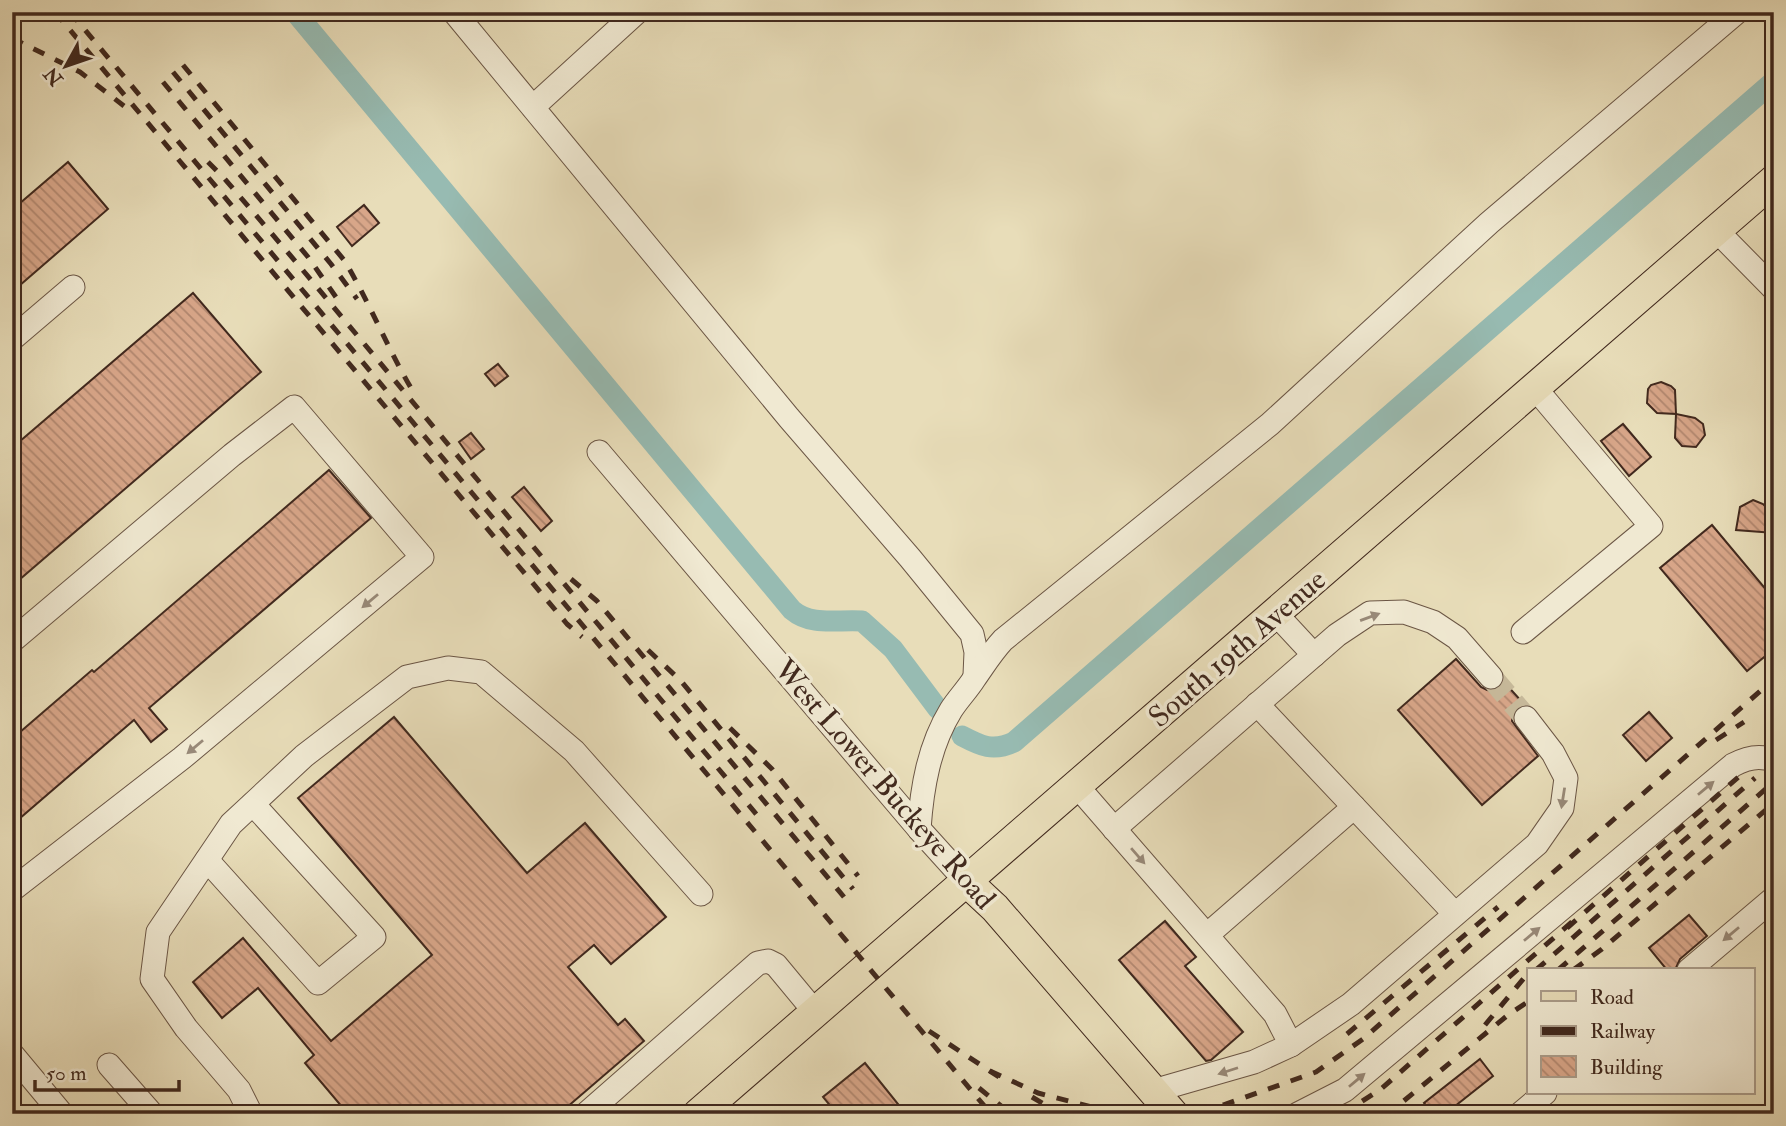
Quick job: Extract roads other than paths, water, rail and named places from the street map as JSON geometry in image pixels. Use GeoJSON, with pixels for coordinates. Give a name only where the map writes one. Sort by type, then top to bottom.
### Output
{"type":"FeatureCollection","features":[{"type":"Feature","properties":{"kind":"main road","name":"South 19th Avenue"},"geometry":{"type":"LineString","coordinates":[[698,1114],[1774,180]]}},
{"type":"Feature","properties":{"kind":"main road","name":"West Lower Buckeye Road"},"geometry":{"type":"LineString","coordinates":[[966,881],[995,908],[1173,1114]]}},
{"type":"Feature","properties":{"kind":"street"},"geometry":{"type":"LineString","coordinates":[[454,12],[780,407],[972,634],[976,652],[975,678]]}},
{"type":"Feature","properties":{"kind":"street"},"geometry":{"type":"LineString","coordinates":[[533,107],[637,12]]}},
{"type":"Feature","properties":{"kind":"street"},"geometry":{"type":"LineString","coordinates":[[919,829],[922,789],[928,763],[950,711],[975,678],[988,655],[1003,640],[1270,424],[1489,223],[1737,12]]}},
{"type":"Feature","properties":{"kind":"street"},"geometry":{"type":"LineString","coordinates":[[1716,230],[1774,289]]}},
{"type":"Feature","properties":{"kind":"street"},"geometry":{"type":"LineString","coordinates":[[12,339],[73,288]]}},
{"type":"Feature","properties":{"kind":"street"},"geometry":{"type":"LineString","coordinates":[[1523,632],[1651,526],[1535,388]]}},
{"type":"Feature","properties":{"kind":"street"},"geometry":{"type":"LineString","coordinates":[[12,641],[232,455],[294,407],[422,557],[183,758],[12,890]]}},
{"type":"Feature","properties":{"kind":"street","name":"West Lower Buckeye Road"},"geometry":{"type":"LineString","coordinates":[[599,452],[966,881]]}},
{"type":"Feature","properties":{"kind":"street"},"geometry":{"type":"LineString","coordinates":[[1114,829],[1337,635],[1370,613],[1404,612],[1433,622],[1457,638],[1491,677]]}},
{"type":"Feature","properties":{"kind":"street"},"geometry":{"type":"LineString","coordinates":[[1276,614],[1314,655]]}},
{"type":"Feature","properties":{"kind":"street"},"geometry":{"type":"LineString","coordinates":[[251,1114],[239,1090],[186,1028],[152,979],[158,932],[231,824],[304,756],[407,677],[448,668],[481,672],[574,751],[701,894]]}},
{"type":"Feature","properties":{"kind":"street"},"geometry":{"type":"LineString","coordinates":[[1257,704],[1455,915]]}},
{"type":"Feature","properties":{"kind":"street"},"geometry":{"type":"LineString","coordinates":[[1153,1091],[1254,1062],[1291,1045],[1351,1004],[1537,844],[1562,808],[1566,778],[1553,753],[1525,718]]}},
{"type":"Feature","properties":{"kind":"street"},"geometry":{"type":"LineString","coordinates":[[1298,1114],[1345,1090],[1733,765],[1748,757],[1769,758],[1774,761]]}},
{"type":"Feature","properties":{"kind":"street"},"geometry":{"type":"LineString","coordinates":[[1077,786],[1275,1014],[1291,1045]]}},
{"type":"Feature","properties":{"kind":"street"},"geometry":{"type":"LineString","coordinates":[[206,860],[318,983],[374,937],[253,804]]}},
{"type":"Feature","properties":{"kind":"street"},"geometry":{"type":"LineString","coordinates":[[1207,935],[1354,807]]}},
{"type":"Feature","properties":{"kind":"street"},"geometry":{"type":"LineString","coordinates":[[1691,968],[1774,898]]}},
{"type":"Feature","properties":{"kind":"street"},"geometry":{"type":"LineString","coordinates":[[586,1114],[758,962],[768,961],[776,965],[815,1012]]}},
{"type":"Feature","properties":{"kind":"street"},"geometry":{"type":"LineString","coordinates":[[12,1054],[62,1114]]}},
{"type":"Feature","properties":{"kind":"street"},"geometry":{"type":"LineString","coordinates":[[109,1065],[152,1114]]}},
{"type":"Feature","properties":{"kind":"street"},"geometry":{"type":"LineString","coordinates":[[1520,1114],[1544,1094]]}},
{"type":"Feature","properties":{"kind":"waterway"},"geometry":{"type":"LineString","coordinates":[[295,12],[792,610],[808,619],[862,621],[893,649],[938,709]]}},
{"type":"Feature","properties":{"kind":"waterway"},"geometry":{"type":"LineString","coordinates":[[962,736],[975,743],[993,747],[1014,742],[1774,81]]}},
{"type":"Feature","properties":{"kind":"tunnel"},"geometry":{"type":"LineString","coordinates":[[1491,677],[1526,718]]}},
{"type":"Feature","properties":{"kind":"railway"},"geometry":{"type":"LineString","coordinates":[[55,12],[567,624],[582,637]]}},
{"type":"Feature","properties":{"kind":"railway"},"geometry":{"type":"LineString","coordinates":[[70,12],[991,1114]]}},
{"type":"Feature","properties":{"kind":"railway"},"geometry":{"type":"LineString","coordinates":[[12,38],[80,72],[124,106]]}},
{"type":"Feature","properties":{"kind":"railway"},"geometry":{"type":"LineString","coordinates":[[183,65],[344,260],[414,393]]}},
{"type":"Feature","properties":{"kind":"railway"},"geometry":{"type":"LineString","coordinates":[[173,72],[357,299]]}},
{"type":"Feature","properties":{"kind":"railway"},"geometry":{"type":"LineString","coordinates":[[163,82],[308,257],[338,300]]}},
{"type":"Feature","properties":{"kind":"railway"},"geometry":{"type":"LineString","coordinates":[[208,162],[296,262],[757,815]]}},
{"type":"Feature","properties":{"kind":"railway"},"geometry":{"type":"LineString","coordinates":[[571,579],[597,601],[844,897]]}},
{"type":"Feature","properties":{"kind":"railway"},"geometry":{"type":"LineString","coordinates":[[648,650],[681,681],[853,889]]}},
{"type":"Feature","properties":{"kind":"railway"},"geometry":{"type":"LineString","coordinates":[[990,1071],[1038,1093],[1096,1108],[1138,1112],[1223,1105],[1316,1072],[1363,1039],[1774,679]]}},
{"type":"Feature","properties":{"kind":"railway"},"geometry":{"type":"LineString","coordinates":[[1716,740],[1744,722]]}},
{"type":"Feature","properties":{"kind":"railway"},"geometry":{"type":"LineString","coordinates":[[730,728],[772,769],[858,876]]}},
{"type":"Feature","properties":{"kind":"railway"},"geometry":{"type":"LineString","coordinates":[[1567,928],[1743,773]]}},
{"type":"Feature","properties":{"kind":"railway"},"geometry":{"type":"LineString","coordinates":[[1538,968],[1755,778]]}},
{"type":"Feature","properties":{"kind":"railway"},"geometry":{"type":"LineString","coordinates":[[1560,968],[1768,787]]}},
{"type":"Feature","properties":{"kind":"railway"},"geometry":{"type":"LineString","coordinates":[[1576,968],[1602,949],[1774,803]]}},
{"type":"Feature","properties":{"kind":"railway"},"geometry":{"type":"LineString","coordinates":[[1347,1034],[1498,907]]}},
{"type":"Feature","properties":{"kind":"railway"},"geometry":{"type":"LineString","coordinates":[[1342,1114],[1381,1089],[1573,921]]}},
{"type":"Feature","properties":{"kind":"railway"},"geometry":{"type":"LineString","coordinates":[[1485,1025],[1527,974]]}},
{"type":"Feature","properties":{"kind":"railway"},"geometry":{"type":"LineString","coordinates":[[1384,1114],[1527,1002]]}},
{"type":"Feature","properties":{"kind":"railway"},"geometry":{"type":"LineString","coordinates":[[929,1031],[999,1077]]}},
{"type":"Feature","properties":{"kind":"railway"},"geometry":{"type":"LineString","coordinates":[[979,1088],[1011,1114]]}},
{"type":"Feature","properties":{"kind":"railway"},"geometry":{"type":"LineString","coordinates":[[1032,1097],[1060,1114]]}}]}
